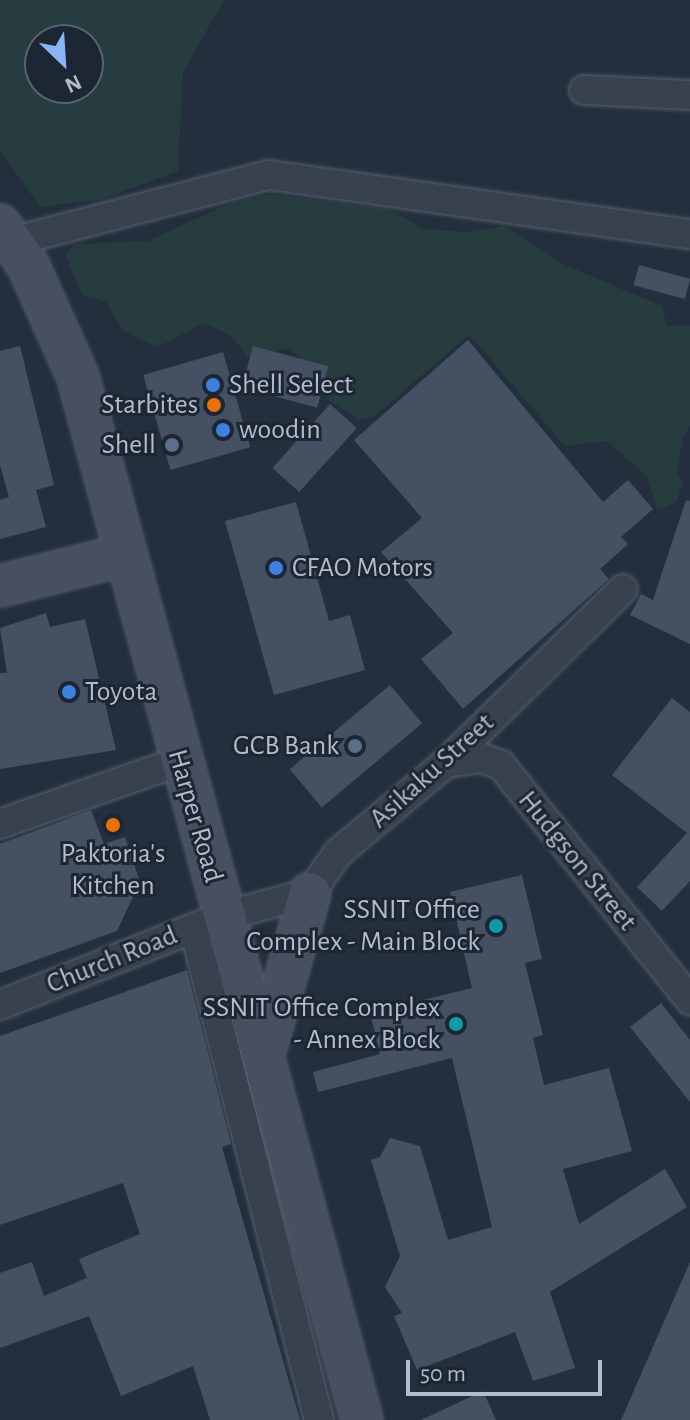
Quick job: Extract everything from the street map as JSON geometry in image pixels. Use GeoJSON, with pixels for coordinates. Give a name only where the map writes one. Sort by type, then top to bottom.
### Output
{"type":"FeatureCollection","features":[{"type":"Feature","properties":{"kind":"street"},"geometry":{"type":"LineString","coordinates":[[584,90],[690,95]]}},
{"type":"Feature","properties":{"kind":"street"},"geometry":{"type":"LineString","coordinates":[[6,233],[269,175],[690,234]]}},
{"type":"Feature","properties":{"kind":"street","name":"Harper Road"},"geometry":{"type":"LineString","coordinates":[[6,233],[53,316],[78,377],[178,762],[209,922],[263,1059],[362,1420]]}},
{"type":"Feature","properties":{"kind":"street"},"geometry":{"type":"LineString","coordinates":[[0,586],[124,555]]}},
{"type":"Feature","properties":{"kind":"street","name":"Asikaku Street"},"geometry":{"type":"LineString","coordinates":[[310,893],[338,853],[446,763],[623,589]]}},
{"type":"Feature","properties":{"kind":"street","name":"Hudgson Street"},"geometry":{"type":"LineString","coordinates":[[446,763],[482,758],[501,765],[690,1000]]}},
{"type":"Feature","properties":{"kind":"street"},"geometry":{"type":"LineString","coordinates":[[0,824],[178,762]]}},
{"type":"Feature","properties":{"kind":"street"},"geometry":{"type":"LineString","coordinates":[[310,893],[209,922],[319,1420]]}},
{"type":"Feature","properties":{"kind":"street"},"geometry":{"type":"LineString","coordinates":[[263,1059],[276,996],[310,893]]}},
{"type":"Feature","properties":{"kind":"street","name":"Church Road"},"geometry":{"type":"LineString","coordinates":[[0,1005],[209,922]]}},
{"type":"Feature","properties":{"kind":"green space"},"geometry":{"type":"Polygon","coordinates":[[[0,0],[224,0],[183,72],[178,171],[103,199],[40,207],[0,150],[0,0]]]}},
{"type":"Feature","properties":{"kind":"green space"},"geometry":{"type":"Polygon","coordinates":[[[270,194],[388,209],[424,229],[469,232],[504,226],[565,265],[662,306],[667,326],[690,325],[690,426],[683,437],[677,472],[683,481],[676,503],[657,510],[647,476],[607,441],[565,446],[469,334],[375,416],[361,420],[328,400],[308,364],[289,348],[248,357],[231,336],[204,323],[158,347],[124,332],[106,302],[82,295],[65,254],[76,244],[148,241],[233,202],[270,194]]]}},
{"type":"Feature","properties":{"kind":"building"},"geometry":{"type":"Polygon","coordinates":[[[639,265],[690,279],[685,299],[634,285],[639,265]]]}},
{"type":"Feature","properties":{"kind":"building"},"geometry":{"type":"Polygon","coordinates":[[[468,340],[603,502],[628,480],[653,509],[621,537],[628,544],[600,569],[609,579],[463,709],[421,659],[453,633],[381,552],[422,518],[354,440],[468,340]]]}},
{"type":"Feature","properties":{"kind":"building"},"geometry":{"type":"Polygon","coordinates":[[[20,346],[54,485],[36,490],[46,527],[0,539],[0,500],[9,497],[0,465],[0,351],[20,346]]]}},
{"type":"Feature","properties":{"kind":"building"},"geometry":{"type":"Polygon","coordinates":[[[253,346],[328,366],[317,408],[242,388],[253,346]]]}},
{"type":"Feature","properties":{"kind":"building"},"geometry":{"type":"Polygon","coordinates":[[[223,352],[250,447],[171,470],[143,375],[223,352]]]}},
{"type":"Feature","properties":{"kind":"building"},"geometry":{"type":"Polygon","coordinates":[[[330,404],[357,428],[299,492],[272,468],[330,404]]]}},
{"type":"Feature","properties":{"kind":"building"},"geometry":{"type":"Polygon","coordinates":[[[686,500],[690,501],[690,644],[630,615],[641,594],[653,600],[686,500]]]}},
{"type":"Feature","properties":{"kind":"building","name":"CFAO Motors"},"geometry":{"type":"Polygon","coordinates":[[[296,502],[329,621],[350,615],[365,670],[274,695],[225,521],[296,502]]]}},
{"type":"Feature","properties":{"kind":"building","name":"Toyota"},"geometry":{"type":"Polygon","coordinates":[[[46,613],[50,627],[85,619],[116,750],[0,769],[0,673],[7,673],[0,628],[46,613]]]}},
{"type":"Feature","properties":{"kind":"building","name":"GCB Bank"},"geometry":{"type":"Polygon","coordinates":[[[390,685],[422,723],[322,808],[290,769],[390,685]]]}},
{"type":"Feature","properties":{"kind":"building"},"geometry":{"type":"Polygon","coordinates":[[[672,698],[690,712],[690,881],[662,911],[637,887],[687,833],[612,775],[672,698]]]}},
{"type":"Feature","properties":{"kind":"building"},"geometry":{"type":"Polygon","coordinates":[[[91,810],[104,844],[125,837],[140,882],[117,931],[0,973],[0,844],[91,810]]]}},
{"type":"Feature","properties":{"kind":"building"},"geometry":{"type":"Polygon","coordinates":[[[522,875],[542,959],[525,963],[543,1035],[533,1038],[544,1085],[609,1068],[632,1151],[563,1169],[579,1224],[665,1169],[687,1207],[550,1292],[575,1368],[533,1381],[515,1332],[417,1370],[394,1316],[402,1313],[385,1287],[400,1256],[371,1160],[380,1157],[390,1138],[420,1146],[448,1240],[492,1227],[452,1058],[318,1092],[313,1072],[380,1054],[370,1013],[472,988],[450,892],[522,875]]]}},
{"type":"Feature","properties":{"kind":"building"},"geometry":{"type":"Polygon","coordinates":[[[187,970],[231,1144],[222,1147],[300,1420],[210,1420],[193,1366],[121,1396],[89,1316],[0,1348],[0,1273],[32,1262],[44,1296],[87,1278],[79,1259],[140,1234],[123,1183],[0,1225],[0,1036],[187,970]]]}},
{"type":"Feature","properties":{"kind":"building"},"geometry":{"type":"Polygon","coordinates":[[[661,1003],[690,1040],[690,1102],[630,1027],[661,1003]]]}},
{"type":"Feature","properties":{"kind":"building"},"geometry":{"type":"Polygon","coordinates":[[[690,1262],[690,1420],[621,1420],[690,1262]]]}},
{"type":"Feature","properties":{"kind":"building"},"geometry":{"type":"Polygon","coordinates":[[[483,1391],[496,1420],[421,1420],[483,1391]]]}},
{"type":"Feature","properties":{"kind":"place","name":"Shell Select"},"geometry":{"type":"Point","coordinates":[213,385]}},
{"type":"Feature","properties":{"kind":"place","name":"Starbites"},"geometry":{"type":"Point","coordinates":[214,405]}},
{"type":"Feature","properties":{"kind":"place","name":"woodin"},"geometry":{"type":"Point","coordinates":[223,430]}},
{"type":"Feature","properties":{"kind":"place","name":"Shell"},"geometry":{"type":"Point","coordinates":[172,445]}},
{"type":"Feature","properties":{"kind":"place","name":"CFAO Motors"},"geometry":{"type":"Point","coordinates":[276,568]}},
{"type":"Feature","properties":{"kind":"place","name":"Toyota"},"geometry":{"type":"Point","coordinates":[69,692]}},
{"type":"Feature","properties":{"kind":"place","name":"GCB Bank"},"geometry":{"type":"Point","coordinates":[355,746]}},
{"type":"Feature","properties":{"kind":"place","name":"Paktoria's Kitchen"},"geometry":{"type":"Point","coordinates":[113,825]}},
{"type":"Feature","properties":{"kind":"place","name":"SSNIT Office Complex - Main Block"},"geometry":{"type":"Point","coordinates":[496,926]}},
{"type":"Feature","properties":{"kind":"place","name":"SSNIT Office Complex - Annex Block"},"geometry":{"type":"Point","coordinates":[456,1024]}}]}
